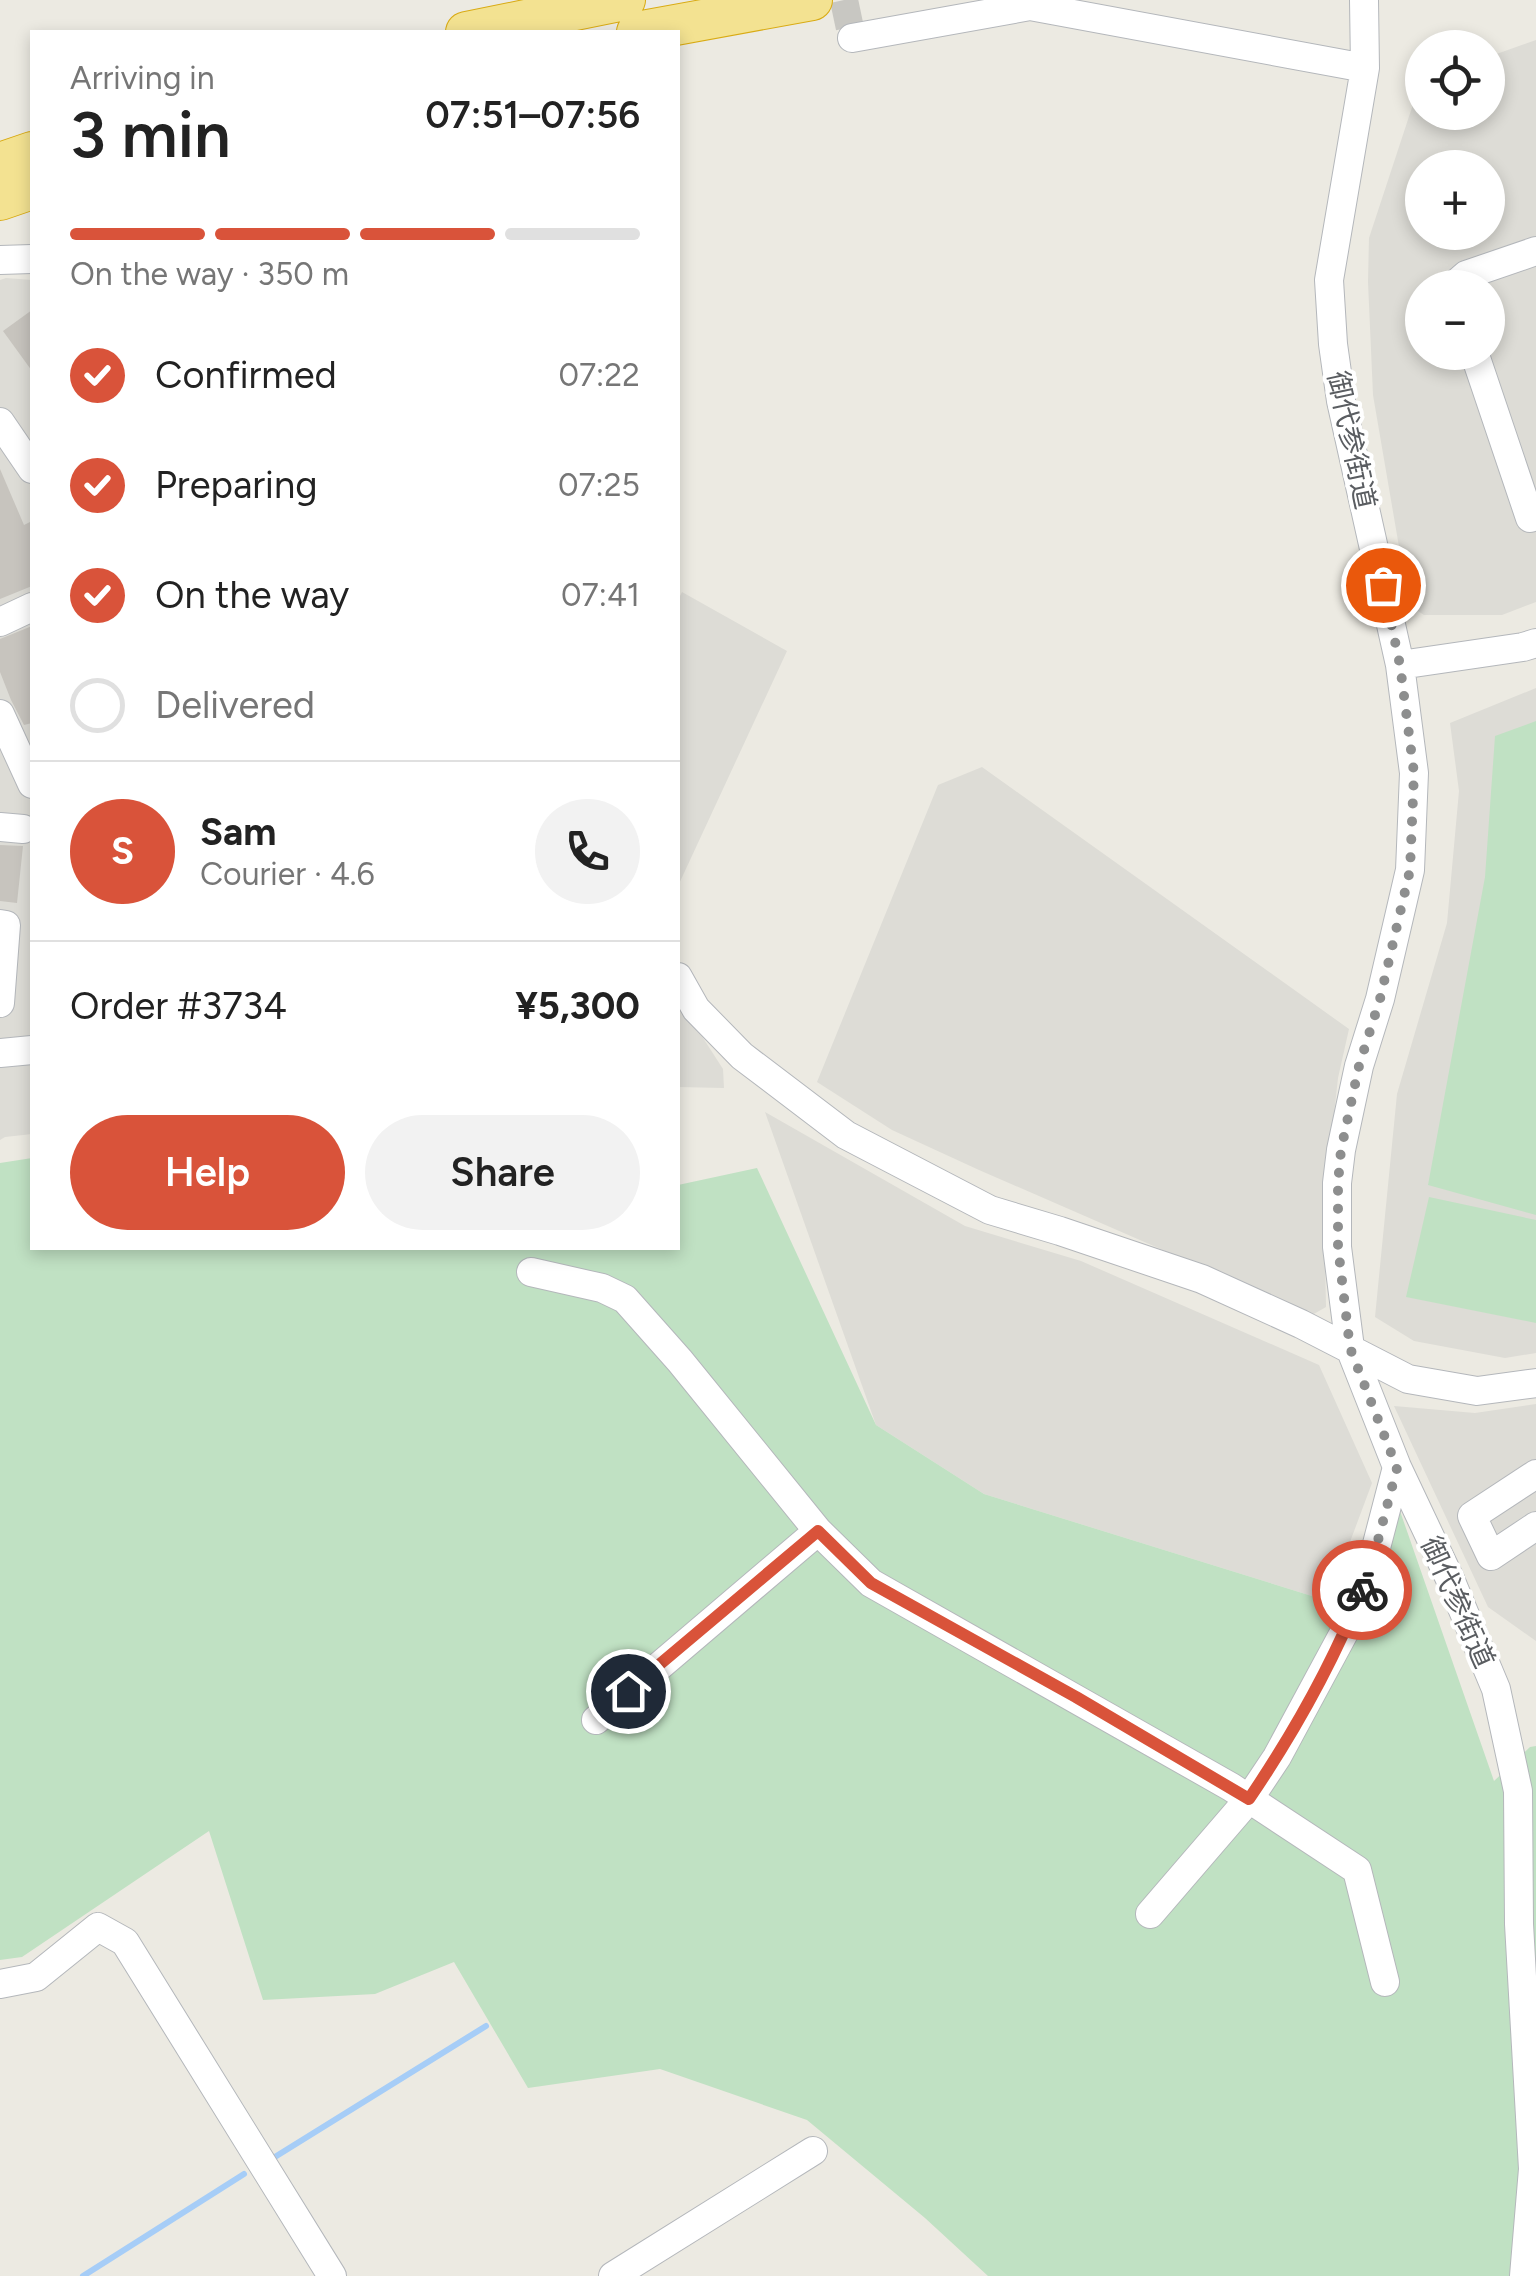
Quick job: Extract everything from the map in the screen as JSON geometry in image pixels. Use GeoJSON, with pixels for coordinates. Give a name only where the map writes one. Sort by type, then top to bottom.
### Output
{"type":"FeatureCollection","features":[{"type":"Feature","properties":{"kind":"highway"},"geometry":{"type":"LineString","coordinates":[[476,30],[626,0]]}},
{"type":"Feature","properties":{"kind":"highway"},"geometry":{"type":"LineString","coordinates":[[647,30],[812,0]]}},
{"type":"Feature","properties":{"kind":"highway"},"geometry":{"type":"LineString","coordinates":[[0,163],[30,153]]}},
{"type":"Feature","properties":{"kind":"highway"},"geometry":{"type":"LineString","coordinates":[[0,200],[30,190]]}},
{"type":"Feature","properties":{"kind":"street","name":"御代参街道"},"geometry":{"type":"LineString","coordinates":[[1364,0],[1365,68],[1329,280],[1332,328],[1341,401],[1400,665],[1414,773],[1410,870],[1341,1150],[1338,1247],[1350,1348],[1397,1468],[1450,1578],[1496,1689],[1518,1791],[1520,1924],[1533,2169],[1524,2276]]}},
{"type":"Feature","properties":{"kind":"street"},"geometry":{"type":"LineString","coordinates":[[852,38],[1030,6],[1365,68]]}},
{"type":"Feature","properties":{"kind":"street"},"geometry":{"type":"LineString","coordinates":[[1481,270],[1536,252]]}},
{"type":"Feature","properties":{"kind":"street"},"geometry":{"type":"LineString","coordinates":[[0,260],[30,259]]}},
{"type":"Feature","properties":{"kind":"street"},"geometry":{"type":"LineString","coordinates":[[1480,370],[1530,518]]}},
{"type":"Feature","properties":{"kind":"street"},"geometry":{"type":"LineString","coordinates":[[0,422],[18,465]]}},
{"type":"Feature","properties":{"kind":"street"},"geometry":{"type":"LineString","coordinates":[[0,622],[30,609]]}},
{"type":"Feature","properties":{"kind":"street"},"geometry":{"type":"LineString","coordinates":[[1400,665],[1536,642]]}},
{"type":"Feature","properties":{"kind":"street"},"geometry":{"type":"LineString","coordinates":[[0,714],[30,780]]}},
{"type":"Feature","properties":{"kind":"street"},"geometry":{"type":"LineString","coordinates":[[0,924],[6,925],[0,1003]]}},
{"type":"Feature","properties":{"kind":"street"},"geometry":{"type":"LineString","coordinates":[[680,980],[696,1008],[742,1056],[846,1136],[990,1210],[1202,1279],[1408,1379],[1478,1390],[1536,1383]]}},
{"type":"Feature","properties":{"kind":"street"},"geometry":{"type":"LineString","coordinates":[[0,1053],[30,1050]]}},
{"type":"Feature","properties":{"kind":"street"},"geometry":{"type":"LineString","coordinates":[[531,1272],[602,1288],[625,1299],[680,1360],[818,1531],[871,1583],[1249,1799],[1357,1870],[1385,1982]]}},
{"type":"Feature","properties":{"kind":"street"},"geometry":{"type":"LineString","coordinates":[[1150,1914],[1249,1799],[1277,1757],[1346,1629],[1371,1567],[1397,1468]]}},
{"type":"Feature","properties":{"kind":"street"},"geometry":{"type":"LineString","coordinates":[[1536,1474],[1472,1516],[1491,1556],[1536,1526]]}},
{"type":"Feature","properties":{"kind":"street"},"geometry":{"type":"LineString","coordinates":[[596,1720],[818,1531]]}},
{"type":"Feature","properties":{"kind":"street"},"geometry":{"type":"LineString","coordinates":[[0,1984],[36,1977],[98,1926],[125,1942],[332,2276]]}},
{"type":"Feature","properties":{"kind":"street"},"geometry":{"type":"LineString","coordinates":[[618,2275],[813,2150]]}},
{"type":"Feature","properties":{"kind":"shaded area"},"geometry":{"type":"Polygon","coordinates":[[[1536,40],[1536,602],[1502,615],[1424,615],[1409,605],[1373,395],[1369,238],[1405,129],[1505,130],[1505,51],[1536,40]]]}},
{"type":"Feature","properties":{"kind":"shaded area"},"geometry":{"type":"Polygon","coordinates":[[[0,280],[30,280],[30,1134],[0,1140],[0,280]]]}},
{"type":"Feature","properties":{"kind":"shaded area"},"geometry":{"type":"Polygon","coordinates":[[[682,592],[787,651],[680,882],[682,592]]]}},
{"type":"Feature","properties":{"kind":"shaded area"},"geometry":{"type":"Polygon","coordinates":[[[1536,688],[1536,1353],[1505,1358],[1414,1341],[1375,1317],[1397,1094],[1447,923],[1459,791],[1450,723],[1536,688]]]}},
{"type":"Feature","properties":{"kind":"shaded area"},"geometry":{"type":"Polygon","coordinates":[[[982,767],[1349,1029],[1338,1078],[1324,1206],[1326,1307],[1312,1315],[979,1170],[892,1130],[817,1082],[938,785],[982,767]]]}},
{"type":"Feature","properties":{"kind":"shaded area"},"geometry":{"type":"Polygon","coordinates":[[[680,1002],[723,1069],[724,1088],[680,1087],[680,1002]]]}},
{"type":"Feature","properties":{"kind":"shaded area"},"geometry":{"type":"Polygon","coordinates":[[[765,1112],[965,1226],[1081,1261],[1319,1365],[1372,1483],[1328,1601],[984,1494],[876,1425],[765,1112]]]}},
{"type":"Feature","properties":{"kind":"shaded area"},"geometry":{"type":"Polygon","coordinates":[[[1536,1404],[1536,1641],[1488,1607],[1394,1406],[1475,1413],[1536,1404]]]}},
{"type":"Feature","properties":{"kind":"green space"},"geometry":{"type":"Polygon","coordinates":[[[1536,721],[1536,1215],[1428,1185],[1485,877],[1495,736],[1536,721]]]}},
{"type":"Feature","properties":{"kind":"green space"},"geometry":{"type":"Polygon","coordinates":[[[30,1158],[30,1250],[680,1250],[680,1185],[757,1168],[876,1425],[984,1494],[1328,1601],[1400,1511],[1494,1781],[1530,1747],[1536,1746],[1536,2276],[988,2276],[807,2120],[660,2069],[528,2088],[454,1962],[375,1994],[263,2000],[209,1831],[22,1957],[0,1960],[0,1163],[30,1158]]]}},
{"type":"Feature","properties":{"kind":"green space"},"geometry":{"type":"Polygon","coordinates":[[[1429,1197],[1536,1220],[1536,1323],[1406,1297],[1429,1197]]]}},
{"type":"Feature","properties":{"kind":"building"},"geometry":{"type":"Polygon","coordinates":[[[30,311],[30,368],[3,331],[30,311]]]}},
{"type":"Feature","properties":{"kind":"building"},"geometry":{"type":"Polygon","coordinates":[[[0,469],[24,525],[30,522],[30,587],[0,599],[0,469]]]}},
{"type":"Feature","properties":{"kind":"building"},"geometry":{"type":"Polygon","coordinates":[[[30,627],[30,724],[24,725],[0,672],[0,639],[30,627]]]}},
{"type":"Feature","properties":{"kind":"building"},"geometry":{"type":"Polygon","coordinates":[[[0,845],[23,846],[17,903],[0,901],[0,845]]]}},
{"type":"Feature","properties":{"kind":"waterway"},"geometry":{"type":"LineString","coordinates":[[270,2160],[486,2026]]}},
{"type":"Feature","properties":{"kind":"waterway"},"geometry":{"type":"LineString","coordinates":[[83,2276],[244,2174]]}},
{"type":"Feature","properties":{"kind":"tunnel"},"geometry":{"type":"LineString","coordinates":[[844,0],[852,38]]}},
{"type":"Feature","properties":{"kind":"way so far"},"geometry":{"type":"LineString","coordinates":[[1362,1590],[1397,1468],[1350,1348],[1338,1247],[1338,1183],[1359,1066],[1380,999],[1410,870],[1414,773],[1400,665],[1383,585]]}},
{"type":"Feature","properties":{"kind":"route"},"geometry":{"type":"LineString","coordinates":[[628,1691],[818,1531],[871,1583],[1249,1799],[1312,1693],[1362,1590]]}}]}
